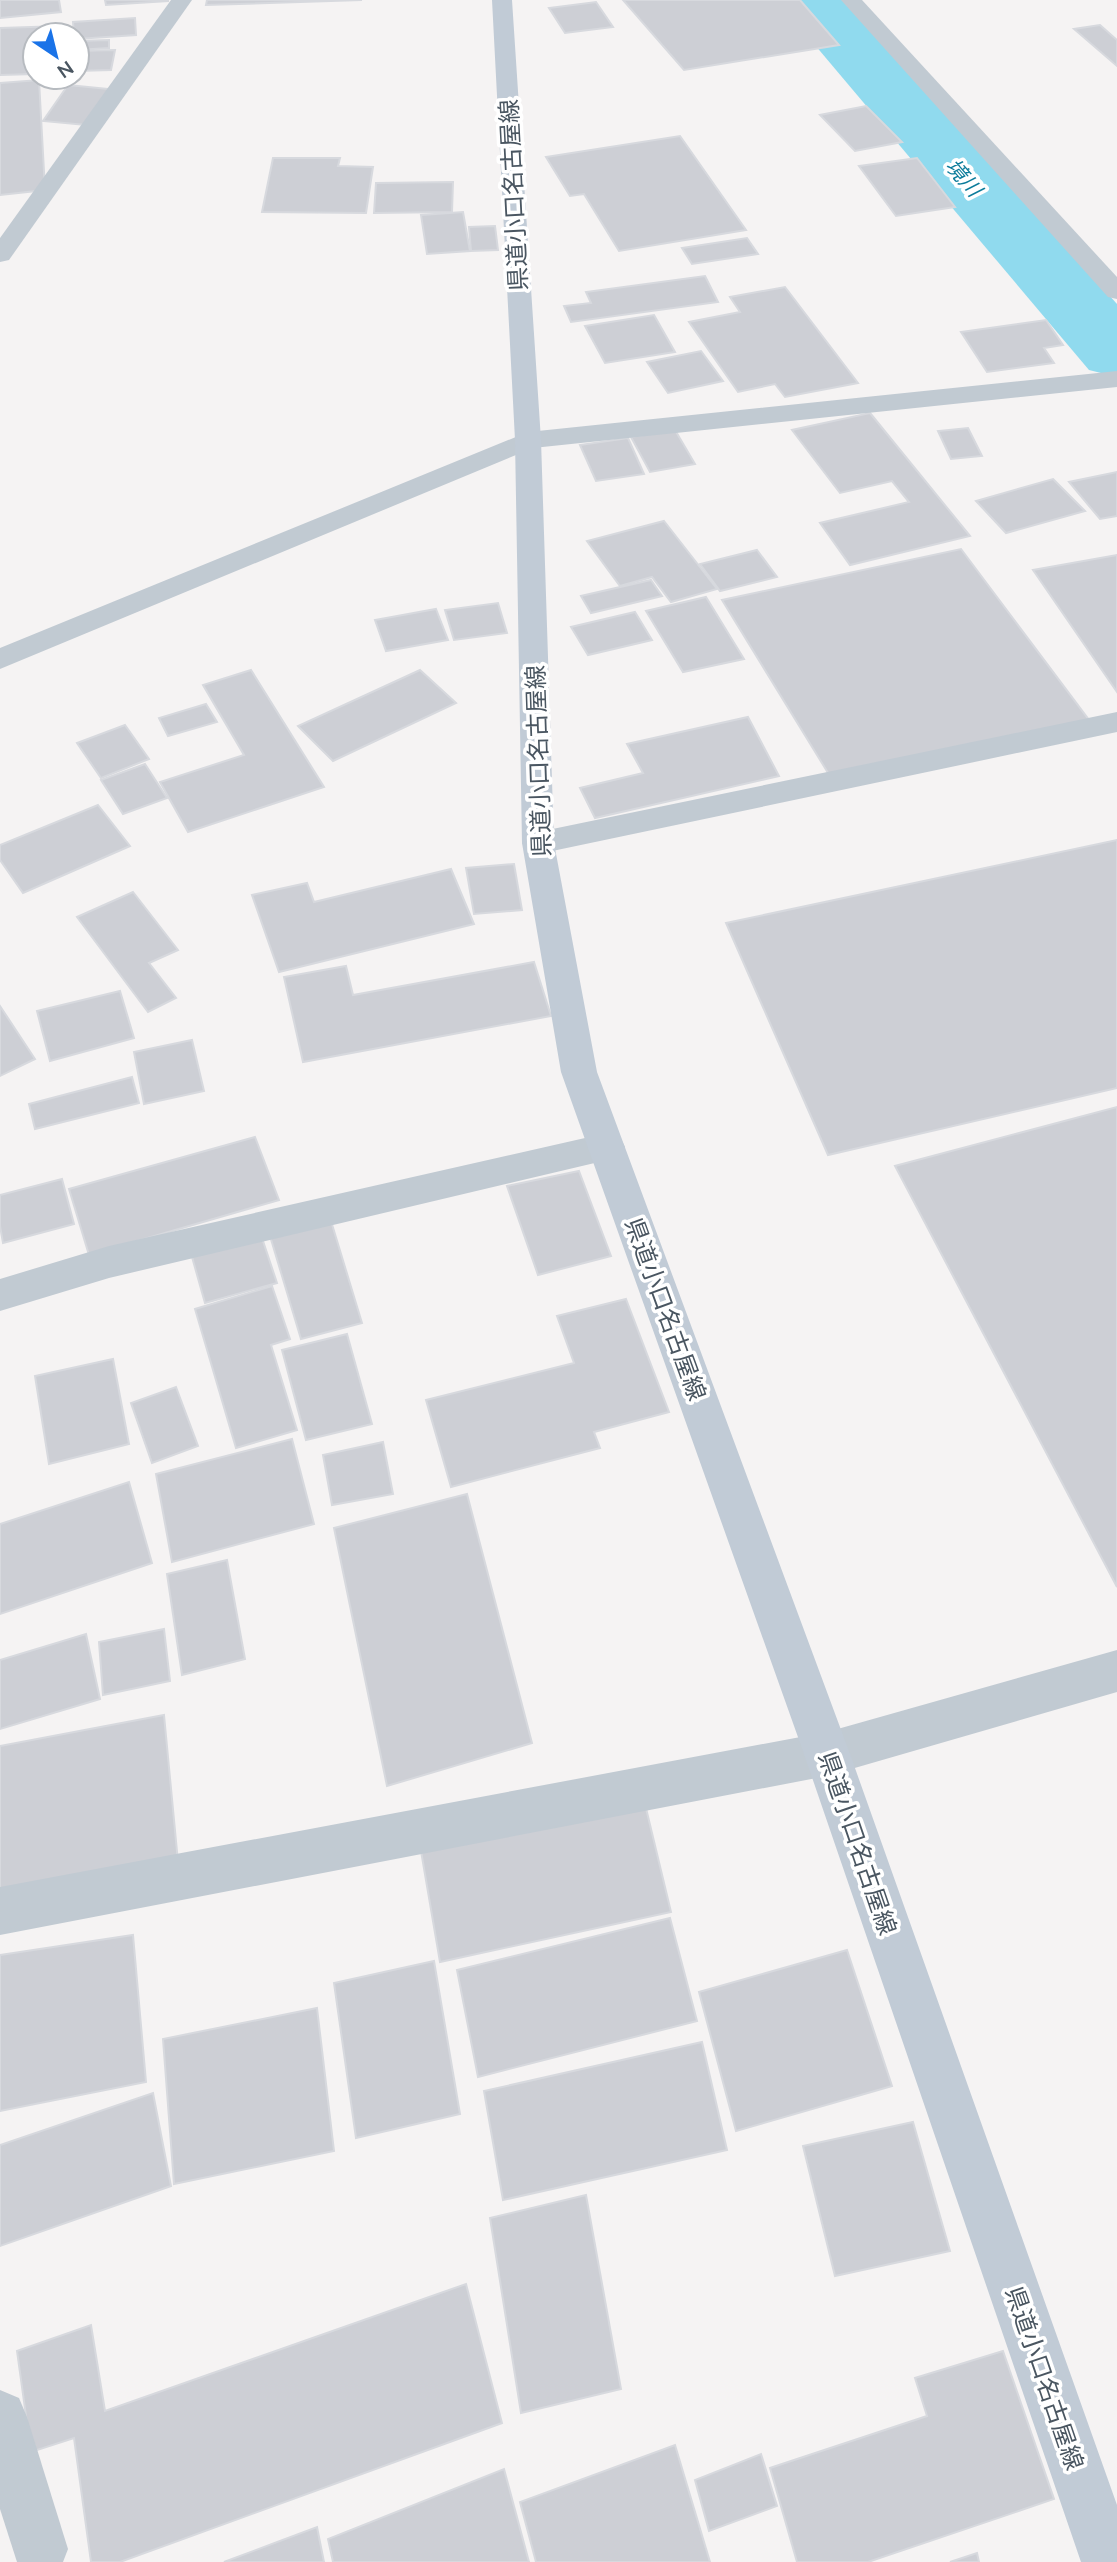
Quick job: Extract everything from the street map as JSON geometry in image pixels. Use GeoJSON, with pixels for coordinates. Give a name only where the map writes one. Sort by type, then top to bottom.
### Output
{"type":"FeatureCollection","features":[{"type":"Feature","properties":{"kind":"main road","name":"県道小口名古屋線"},"geometry":{"type":"LineString","coordinates":[[502,0],[528,440],[538,843],[579,1072],[827,1754],[1109,2562]]}},
{"type":"Feature","properties":{"kind":"street"},"geometry":{"type":"LineString","coordinates":[[0,255],[182,0]]}},
{"type":"Feature","properties":{"kind":"street"},"geometry":{"type":"LineString","coordinates":[[851,0],[1117,292]]}},
{"type":"Feature","properties":{"kind":"street"},"geometry":{"type":"LineString","coordinates":[[0,659],[528,440],[1117,379]]}},
{"type":"Feature","properties":{"kind":"street"},"geometry":{"type":"LineString","coordinates":[[538,843],[1117,722]]}},
{"type":"Feature","properties":{"kind":"street"},"geometry":{"type":"LineString","coordinates":[[0,1296],[108,1262],[607,1147]]}},
{"type":"Feature","properties":{"kind":"street"},"geometry":{"type":"LineString","coordinates":[[0,1911],[827,1754],[1117,1671]]}},
{"type":"Feature","properties":{"kind":"street"},"geometry":{"type":"LineString","coordinates":[[0,2417],[40,2549]]}},
{"type":"Feature","properties":{"kind":"building"},"geometry":{"type":"Polygon","coordinates":[[[0,0],[59,0],[61,12],[0,18],[0,0]]]}},
{"type":"Feature","properties":{"kind":"building"},"geometry":{"type":"Polygon","coordinates":[[[105,0],[168,0],[168,1],[106,5],[105,0]]]}},
{"type":"Feature","properties":{"kind":"building"},"geometry":{"type":"Polygon","coordinates":[[[207,0],[362,0],[206,5],[207,0]]]}},
{"type":"Feature","properties":{"kind":"building"},"geometry":{"type":"Polygon","coordinates":[[[623,0],[800,0],[839,45],[684,70],[623,0]]]}},
{"type":"Feature","properties":{"kind":"building"},"geometry":{"type":"Polygon","coordinates":[[[596,2],[613,27],[565,33],[549,8],[596,2]]]}},
{"type":"Feature","properties":{"kind":"building"},"geometry":{"type":"Polygon","coordinates":[[[135,18],[136,35],[91,38],[91,21],[88,21],[135,18]]]}},
{"type":"Feature","properties":{"kind":"building"},"geometry":{"type":"Polygon","coordinates":[[[1100,25],[1117,40],[1117,66],[1074,29],[1100,25]]]}},
{"type":"Feature","properties":{"kind":"building"},"geometry":{"type":"Polygon","coordinates":[[[21,27],[21,74],[0,75],[0,28],[21,27]]]}},
{"type":"Feature","properties":{"kind":"building"},"geometry":{"type":"Polygon","coordinates":[[[109,40],[109,48],[91,49],[91,41],[109,40]]]}},
{"type":"Feature","properties":{"kind":"building"},"geometry":{"type":"Polygon","coordinates":[[[115,50],[111,70],[91,71],[91,51],[115,50]]]}},
{"type":"Feature","properties":{"kind":"building"},"geometry":{"type":"Polygon","coordinates":[[[21,81],[21,91],[40,91],[45,190],[0,195],[0,83],[21,81]]]}},
{"type":"Feature","properties":{"kind":"building"},"geometry":{"type":"Polygon","coordinates":[[[91,87],[109,89],[86,125],[43,121],[64,91],[91,91],[91,87]]]}},
{"type":"Feature","properties":{"kind":"building"},"geometry":{"type":"Polygon","coordinates":[[[866,106],[902,142],[855,151],[820,115],[866,106]]]}},
{"type":"Feature","properties":{"kind":"building"},"geometry":{"type":"Polygon","coordinates":[[[680,136],[746,230],[619,251],[584,194],[570,196],[546,157],[680,136]]]}},
{"type":"Feature","properties":{"kind":"building"},"geometry":{"type":"Polygon","coordinates":[[[273,158],[340,158],[338,166],[373,167],[366,213],[262,212],[273,158]]]}},
{"type":"Feature","properties":{"kind":"building"},"geometry":{"type":"Polygon","coordinates":[[[917,158],[955,207],[896,216],[859,166],[917,158]]]}},
{"type":"Feature","properties":{"kind":"building"},"geometry":{"type":"Polygon","coordinates":[[[453,182],[452,212],[374,213],[376,183],[453,182]]]}},
{"type":"Feature","properties":{"kind":"building"},"geometry":{"type":"Polygon","coordinates":[[[463,212],[470,251],[427,254],[421,215],[463,212]]]}},
{"type":"Feature","properties":{"kind":"building"},"geometry":{"type":"Polygon","coordinates":[[[495,226],[498,250],[471,251],[469,227],[495,226]]]}},
{"type":"Feature","properties":{"kind":"building"},"geometry":{"type":"Polygon","coordinates":[[[747,238],[758,254],[692,264],[682,248],[747,238]]]}},
{"type":"Feature","properties":{"kind":"building"},"geometry":{"type":"Polygon","coordinates":[[[705,276],[718,302],[571,322],[564,306],[591,303],[586,292],[705,276]]]}},
{"type":"Feature","properties":{"kind":"building"},"geometry":{"type":"Polygon","coordinates":[[[785,287],[858,383],[785,397],[775,384],[738,392],[689,322],[740,312],[730,297],[785,287]]]}},
{"type":"Feature","properties":{"kind":"building"},"geometry":{"type":"Polygon","coordinates":[[[654,315],[675,352],[605,363],[585,326],[654,315]]]}},
{"type":"Feature","properties":{"kind":"building"},"geometry":{"type":"Polygon","coordinates":[[[1046,320],[1063,345],[1044,348],[1054,363],[987,372],[961,332],[1046,320]]]}},
{"type":"Feature","properties":{"kind":"building"},"geometry":{"type":"Polygon","coordinates":[[[701,351],[723,381],[668,393],[647,362],[701,351]]]}},
{"type":"Feature","properties":{"kind":"building"},"geometry":{"type":"Polygon","coordinates":[[[870,413],[970,536],[850,565],[820,523],[909,502],[892,481],[840,493],[792,430],[870,413]]]}},
{"type":"Feature","properties":{"kind":"building"},"geometry":{"type":"Polygon","coordinates":[[[968,428],[982,456],[951,459],[938,431],[968,428]]]}},
{"type":"Feature","properties":{"kind":"building"},"geometry":{"type":"Polygon","coordinates":[[[675,430],[695,464],[650,472],[631,437],[675,430]]]}},
{"type":"Feature","properties":{"kind":"building"},"geometry":{"type":"Polygon","coordinates":[[[628,438],[644,474],[596,481],[580,445],[628,438]]]}},
{"type":"Feature","properties":{"kind":"building"},"geometry":{"type":"Polygon","coordinates":[[[1117,472],[1117,516],[1100,519],[1069,482],[1117,472]]]}},
{"type":"Feature","properties":{"kind":"building"},"geometry":{"type":"Polygon","coordinates":[[[1053,479],[1085,511],[1006,533],[976,501],[1053,479]]]}},
{"type":"Feature","properties":{"kind":"building"},"geometry":{"type":"Polygon","coordinates":[[[664,521],[717,589],[671,602],[652,577],[620,586],[587,541],[664,521]]]}},
{"type":"Feature","properties":{"kind":"building"},"geometry":{"type":"Polygon","coordinates":[[[961,549],[1089,720],[833,781],[722,600],[961,549]]]}},
{"type":"Feature","properties":{"kind":"building"},"geometry":{"type":"Polygon","coordinates":[[[757,550],[777,577],[720,591],[700,564],[757,550]]]}},
{"type":"Feature","properties":{"kind":"building"},"geometry":{"type":"Polygon","coordinates":[[[1117,555],[1117,692],[1033,570],[1117,555]]]}},
{"type":"Feature","properties":{"kind":"building"},"geometry":{"type":"Polygon","coordinates":[[[651,580],[662,596],[591,613],[581,596],[651,580]]]}},
{"type":"Feature","properties":{"kind":"building"},"geometry":{"type":"Polygon","coordinates":[[[706,597],[744,659],[683,672],[646,611],[706,597]]]}},
{"type":"Feature","properties":{"kind":"building"},"geometry":{"type":"Polygon","coordinates":[[[498,603],[507,633],[454,640],[445,610],[498,603]]]}},
{"type":"Feature","properties":{"kind":"building"},"geometry":{"type":"Polygon","coordinates":[[[436,609],[448,640],[386,651],[375,620],[436,609]]]}},
{"type":"Feature","properties":{"kind":"building"},"geometry":{"type":"Polygon","coordinates":[[[635,612],[652,640],[588,655],[571,627],[635,612]]]}},
{"type":"Feature","properties":{"kind":"building"},"geometry":{"type":"Polygon","coordinates":[[[251,670],[324,787],[188,832],[160,782],[244,755],[203,685],[251,670]]]}},
{"type":"Feature","properties":{"kind":"building"},"geometry":{"type":"Polygon","coordinates":[[[420,670],[456,703],[333,761],[298,726],[420,670]]]}},
{"type":"Feature","properties":{"kind":"building"},"geometry":{"type":"Polygon","coordinates":[[[206,704],[217,722],[168,736],[159,718],[206,704]]]}},
{"type":"Feature","properties":{"kind":"building"},"geometry":{"type":"Polygon","coordinates":[[[748,717],[779,776],[595,818],[580,788],[643,773],[627,744],[748,717]]]}},
{"type":"Feature","properties":{"kind":"building"},"geometry":{"type":"Polygon","coordinates":[[[125,725],[149,759],[101,778],[77,743],[125,725]]]}},
{"type":"Feature","properties":{"kind":"building"},"geometry":{"type":"Polygon","coordinates":[[[145,764],[167,798],[123,814],[101,780],[145,764]]]}},
{"type":"Feature","properties":{"kind":"building"},"geometry":{"type":"Polygon","coordinates":[[[98,805],[130,846],[23,893],[0,860],[0,845],[98,805]]]}},
{"type":"Feature","properties":{"kind":"building"},"geometry":{"type":"Polygon","coordinates":[[[1117,840],[1117,1088],[828,1155],[726,923],[1117,840]]]}},
{"type":"Feature","properties":{"kind":"building"},"geometry":{"type":"Polygon","coordinates":[[[514,864],[522,910],[474,914],[466,868],[514,864]]]}},
{"type":"Feature","properties":{"kind":"building"},"geometry":{"type":"Polygon","coordinates":[[[451,869],[474,924],[279,972],[252,895],[307,883],[314,902],[451,869]]]}},
{"type":"Feature","properties":{"kind":"building"},"geometry":{"type":"Polygon","coordinates":[[[133,892],[178,950],[149,963],[176,998],[148,1012],[77,917],[133,892]]]}},
{"type":"Feature","properties":{"kind":"building"},"geometry":{"type":"Polygon","coordinates":[[[534,962],[551,1016],[303,1062],[284,977],[346,966],[353,995],[534,962]]]}},
{"type":"Feature","properties":{"kind":"building"},"geometry":{"type":"Polygon","coordinates":[[[120,991],[134,1038],[50,1061],[37,1011],[120,991]]]}},
{"type":"Feature","properties":{"kind":"building"},"geometry":{"type":"Polygon","coordinates":[[[0,1006],[35,1059],[0,1076],[0,1006]]]}},
{"type":"Feature","properties":{"kind":"building"},"geometry":{"type":"Polygon","coordinates":[[[192,1040],[204,1091],[144,1104],[134,1052],[192,1040]]]}},
{"type":"Feature","properties":{"kind":"building"},"geometry":{"type":"Polygon","coordinates":[[[132,1077],[139,1103],[35,1129],[29,1104],[132,1077]]]}},
{"type":"Feature","properties":{"kind":"building"},"geometry":{"type":"Polygon","coordinates":[[[1117,1107],[1117,1587],[895,1166],[1117,1107]]]}},
{"type":"Feature","properties":{"kind":"building"},"geometry":{"type":"Polygon","coordinates":[[[255,1137],[279,1200],[89,1255],[69,1189],[255,1137]]]}},
{"type":"Feature","properties":{"kind":"building"},"geometry":{"type":"Polygon","coordinates":[[[579,1171],[611,1256],[538,1275],[507,1186],[579,1171]]]}},
{"type":"Feature","properties":{"kind":"building"},"geometry":{"type":"Polygon","coordinates":[[[62,1179],[74,1224],[3,1243],[0,1195],[62,1179]]]}},
{"type":"Feature","properties":{"kind":"building"},"geometry":{"type":"Polygon","coordinates":[[[331,1221],[362,1323],[301,1339],[270,1236],[331,1221]]]}},
{"type":"Feature","properties":{"kind":"building"},"geometry":{"type":"Polygon","coordinates":[[[262,1238],[277,1283],[205,1303],[192,1257],[262,1238]]]}},
{"type":"Feature","properties":{"kind":"building"},"geometry":{"type":"Polygon","coordinates":[[[272,1286],[290,1339],[271,1345],[297,1430],[236,1448],[195,1309],[272,1286]]]}},
{"type":"Feature","properties":{"kind":"building"},"geometry":{"type":"Polygon","coordinates":[[[626,1299],[669,1412],[594,1432],[600,1448],[451,1487],[426,1400],[574,1363],[557,1316],[626,1299]]]}},
{"type":"Feature","properties":{"kind":"building"},"geometry":{"type":"Polygon","coordinates":[[[347,1334],[372,1424],[306,1440],[282,1350],[347,1334]]]}},
{"type":"Feature","properties":{"kind":"building"},"geometry":{"type":"Polygon","coordinates":[[[113,1359],[129,1444],[49,1464],[35,1376],[113,1359]]]}},
{"type":"Feature","properties":{"kind":"building"},"geometry":{"type":"Polygon","coordinates":[[[176,1387],[198,1446],[152,1463],[131,1403],[176,1387]]]}},
{"type":"Feature","properties":{"kind":"building"},"geometry":{"type":"Polygon","coordinates":[[[292,1439],[314,1524],[172,1562],[156,1474],[292,1439]]]}},
{"type":"Feature","properties":{"kind":"building"},"geometry":{"type":"Polygon","coordinates":[[[383,1442],[393,1494],[332,1505],[323,1455],[383,1442]]]}},
{"type":"Feature","properties":{"kind":"building"},"geometry":{"type":"Polygon","coordinates":[[[129,1482],[152,1563],[0,1614],[0,1524],[129,1482]]]}},
{"type":"Feature","properties":{"kind":"building"},"geometry":{"type":"Polygon","coordinates":[[[467,1494],[532,1743],[387,1786],[334,1528],[467,1494]]]}},
{"type":"Feature","properties":{"kind":"building"},"geometry":{"type":"Polygon","coordinates":[[[227,1560],[245,1659],[182,1675],[167,1574],[227,1560]]]}},
{"type":"Feature","properties":{"kind":"building"},"geometry":{"type":"Polygon","coordinates":[[[164,1629],[170,1681],[103,1695],[99,1642],[164,1629]]]}},
{"type":"Feature","properties":{"kind":"building"},"geometry":{"type":"Polygon","coordinates":[[[86,1634],[100,1699],[0,1729],[0,1660],[86,1634]]]}},
{"type":"Feature","properties":{"kind":"building"},"geometry":{"type":"Polygon","coordinates":[[[164,1715],[178,1862],[0,1896],[0,1746],[164,1715]]]}},
{"type":"Feature","properties":{"kind":"building"},"geometry":{"type":"Polygon","coordinates":[[[645,1804],[671,1912],[440,1962],[421,1851],[645,1804]]]}},
{"type":"Feature","properties":{"kind":"building"},"geometry":{"type":"Polygon","coordinates":[[[670,1918],[697,2021],[478,2077],[457,1970],[670,1918]]]}},
{"type":"Feature","properties":{"kind":"building"},"geometry":{"type":"Polygon","coordinates":[[[133,1935],[146,2082],[0,2111],[0,1955],[133,1935]]]}},
{"type":"Feature","properties":{"kind":"building"},"geometry":{"type":"Polygon","coordinates":[[[847,1950],[892,2086],[736,2131],[699,1992],[847,1950]]]}},
{"type":"Feature","properties":{"kind":"building"},"geometry":{"type":"Polygon","coordinates":[[[434,1961],[460,2114],[356,2138],[334,1983],[434,1961]]]}},
{"type":"Feature","properties":{"kind":"building"},"geometry":{"type":"Polygon","coordinates":[[[317,2008],[334,2151],[174,2184],[163,2039],[317,2008]]]}},
{"type":"Feature","properties":{"kind":"building"},"geometry":{"type":"Polygon","coordinates":[[[702,2042],[727,2150],[503,2200],[484,2091],[702,2042]]]}},
{"type":"Feature","properties":{"kind":"building"},"geometry":{"type":"Polygon","coordinates":[[[153,2093],[171,2186],[0,2246],[0,2145],[153,2093]]]}},
{"type":"Feature","properties":{"kind":"building"},"geometry":{"type":"Polygon","coordinates":[[[913,2122],[950,2251],[835,2276],[803,2146],[913,2122]]]}},
{"type":"Feature","properties":{"kind":"building"},"geometry":{"type":"Polygon","coordinates":[[[586,2195],[621,2389],[521,2413],[490,2218],[586,2195]]]}},
{"type":"Feature","properties":{"kind":"building"},"geometry":{"type":"Polygon","coordinates":[[[466,2284],[502,2423],[120,2562],[91,2562],[74,2438],[31,2452],[17,2351],[91,2325],[105,2411],[466,2284]]]}},
{"type":"Feature","properties":{"kind":"building"},"geometry":{"type":"Polygon","coordinates":[[[1003,2351],[1054,2499],[868,2562],[797,2562],[770,2468],[927,2416],[915,2378],[1003,2351]]]}},
{"type":"Feature","properties":{"kind":"building"},"geometry":{"type":"Polygon","coordinates":[[[675,2445],[710,2562],[536,2562],[520,2502],[675,2445]]]}},
{"type":"Feature","properties":{"kind":"building"},"geometry":{"type":"Polygon","coordinates":[[[761,2454],[777,2506],[709,2531],[695,2480],[761,2454]]]}},
{"type":"Feature","properties":{"kind":"building"},"geometry":{"type":"Polygon","coordinates":[[[504,2469],[529,2562],[333,2562],[328,2539],[504,2469]]]}},
{"type":"Feature","properties":{"kind":"building"},"geometry":{"type":"Polygon","coordinates":[[[317,2527],[324,2562],[224,2562],[317,2527]]]}},
{"type":"Feature","properties":{"kind":"building"},"geometry":{"type":"Polygon","coordinates":[[[977,2553],[979,2562],[950,2562],[977,2553]]]}},
{"type":"Feature","properties":{"kind":"waterway","name":"境川"},"geometry":{"type":"LineString","coordinates":[[810,0],[1117,353]]}}]}
